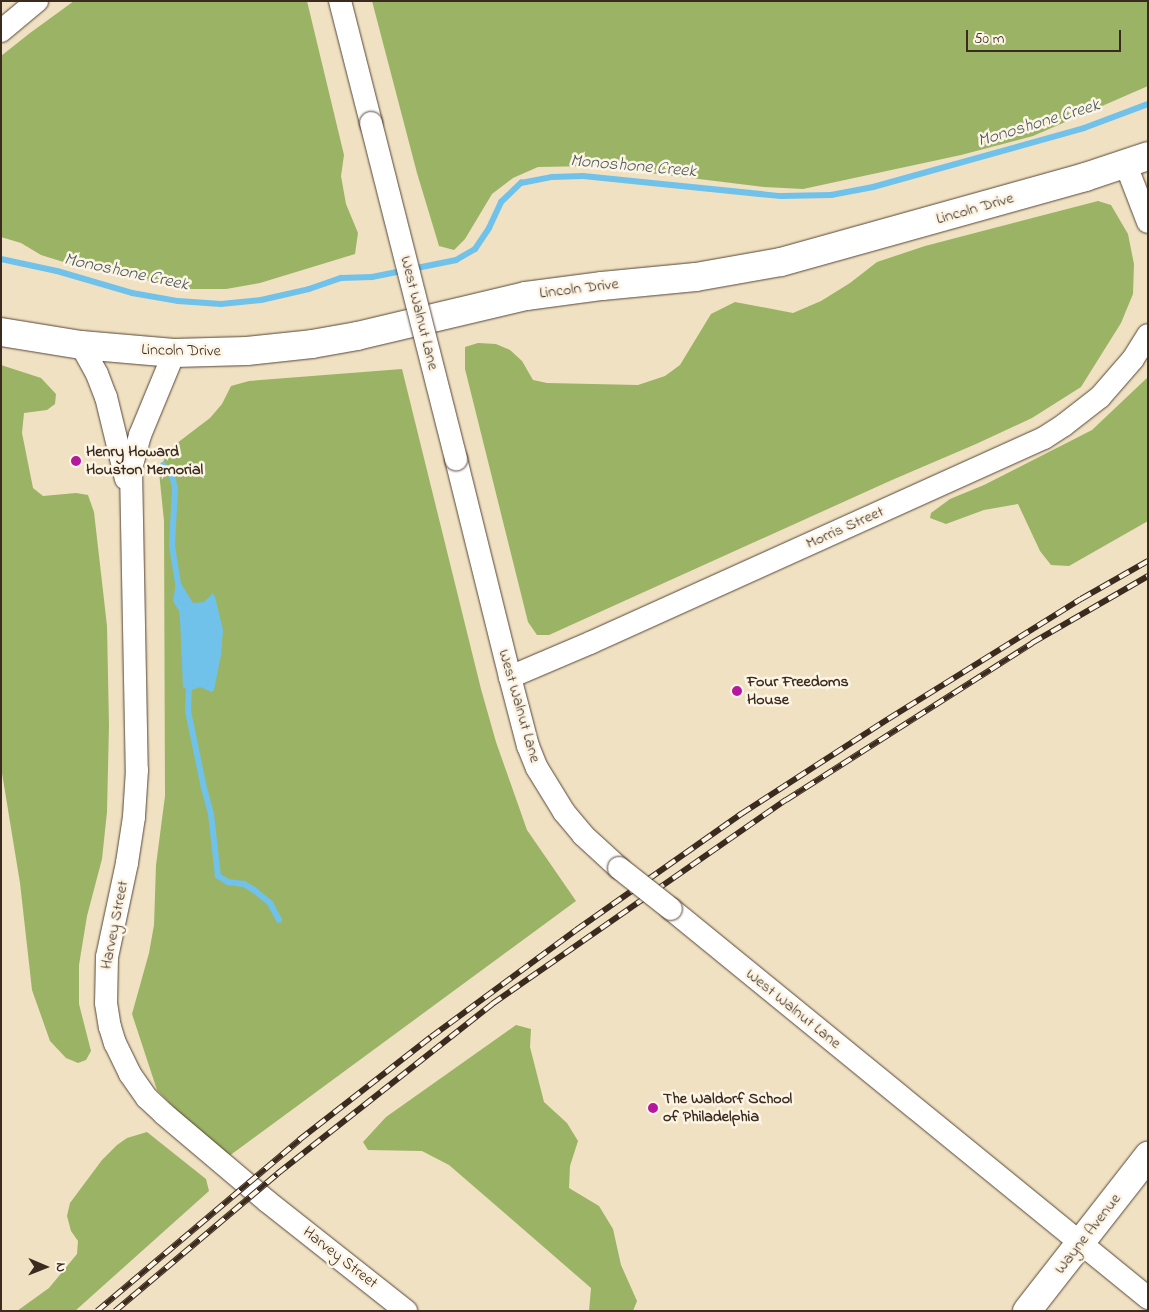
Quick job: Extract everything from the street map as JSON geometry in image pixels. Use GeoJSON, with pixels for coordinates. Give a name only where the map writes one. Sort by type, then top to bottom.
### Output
{"type":"FeatureCollection","features":[{"type":"Feature","properties":{"kind":"main road","name":"Lincoln Drive"},"geometry":{"type":"LineString","coordinates":[[1,332],[82,346],[174,353],[247,351],[312,344],[357,336],[536,295],[740,271],[825,251],[1137,160]]}},
{"type":"Feature","properties":{"kind":"main road","name":"Wayne Avenue"},"geometry":{"type":"LineString","coordinates":[[1027,1311],[1148,1156]]}},
{"type":"Feature","properties":{"kind":"street"},"geometry":{"type":"LineString","coordinates":[[1,30],[36,1]]}},
{"type":"Feature","properties":{"kind":"street","name":"West Walnut Lane"},"geometry":{"type":"LineString","coordinates":[[340,1],[528,746],[549,791],[583,835],[619,868],[1148,1298]]}},
{"type":"Feature","properties":{"kind":"street"},"geometry":{"type":"LineString","coordinates":[[1137,160],[1148,222]]}},
{"type":"Feature","properties":{"kind":"street","name":"Morris Street"},"geometry":{"type":"LineString","coordinates":[[510,677],[599,639],[1044,438],[1100,398],[1133,359],[1148,334]]}},
{"type":"Feature","properties":{"kind":"street","name":"Harvey Street"},"geometry":{"type":"LineString","coordinates":[[82,346],[97,374],[106,397],[131,498]]}},
{"type":"Feature","properties":{"kind":"street","name":"Harvey Street"},"geometry":{"type":"LineString","coordinates":[[174,353],[160,383],[133,455],[131,498],[137,770],[129,854],[107,957],[105,980],[106,1002],[114,1043],[130,1074],[147,1098],[164,1114],[268,1202],[406,1311]]}},
{"type":"Feature","properties":{"kind":"green space"},"geometry":{"type":"Polygon","coordinates":[[[74,1],[307,1],[344,155],[341,176],[346,204],[358,233],[355,254],[260,283],[226,289],[184,289],[70,264],[41,255],[21,243],[1,237],[1,56],[74,1]]]}},
{"type":"Feature","properties":{"kind":"green space"},"geometry":{"type":"Polygon","coordinates":[[[372,1],[1148,1],[1148,86],[1033,136],[961,155],[803,189],[764,187],[593,166],[538,167],[513,178],[492,194],[465,239],[454,250],[439,246],[417,173],[372,1]]]}},
{"type":"Feature","properties":{"kind":"green space"},"geometry":{"type":"Polygon","coordinates":[[[1098,201],[1111,205],[1128,234],[1134,264],[1133,294],[1121,323],[1081,387],[1032,418],[976,444],[549,635],[537,635],[528,622],[465,369],[465,347],[478,343],[496,344],[510,350],[522,361],[533,380],[547,383],[638,385],[665,376],[680,365],[711,314],[735,302],[793,313],[821,301],[850,283],[877,262],[925,246],[1098,201]]]}},
{"type":"Feature","properties":{"kind":"green space"},"geometry":{"type":"Polygon","coordinates":[[[1,365],[41,378],[56,394],[55,404],[47,410],[24,413],[22,433],[33,488],[43,496],[76,493],[88,495],[94,512],[107,626],[109,725],[107,812],[102,859],[87,916],[79,965],[79,1004],[91,1051],[86,1060],[78,1063],[66,1058],[50,1041],[32,990],[20,883],[1,767],[1,365]]]}},
{"type":"Feature","properties":{"kind":"green space"},"geometry":{"type":"Polygon","coordinates":[[[402,369],[481,689],[496,742],[527,830],[576,901],[225,1159],[157,1090],[132,1014],[149,953],[154,925],[156,865],[165,796],[164,521],[159,472],[168,450],[210,418],[222,404],[231,386],[249,381],[402,369]]]}},
{"type":"Feature","properties":{"kind":"green space"},"geometry":{"type":"Polygon","coordinates":[[[1148,377],[1148,521],[1069,566],[1051,565],[1040,551],[1018,504],[984,510],[946,524],[930,518],[931,513],[950,499],[984,485],[1092,430],[1148,377]]]}},
{"type":"Feature","properties":{"kind":"green space"},"geometry":{"type":"Polygon","coordinates":[[[516,1025],[531,1029],[530,1047],[544,1102],[567,1123],[578,1141],[570,1166],[569,1188],[599,1206],[613,1229],[621,1265],[637,1301],[633,1311],[589,1311],[591,1288],[449,1165],[422,1151],[368,1150],[363,1142],[386,1117],[516,1025]]]}},
{"type":"Feature","properties":{"kind":"green space"},"geometry":{"type":"Polygon","coordinates":[[[147,1132],[206,1179],[209,1191],[75,1311],[17,1311],[49,1288],[77,1254],[78,1241],[71,1231],[67,1216],[70,1203],[102,1160],[117,1145],[127,1138],[147,1132]]]}},
{"type":"Feature","properties":{"kind":"water"},"geometry":{"type":"Polygon","coordinates":[[[180,582],[193,603],[204,602],[213,593],[215,597],[223,630],[221,655],[212,692],[200,687],[189,691],[183,687],[180,619],[179,611],[173,601],[176,583],[180,582]]]}},
{"type":"Feature","properties":{"kind":"waterway","name":"Monoshone Creek"},"geometry":{"type":"LineString","coordinates":[[1,259],[57,271],[132,293],[178,301],[221,304],[261,300],[309,289],[341,278],[372,277],[456,260],[475,249],[489,228],[501,202],[521,183],[552,177],[583,176],[781,196],[831,195],[873,187],[1084,128],[1148,104]]}},
{"type":"Feature","properties":{"kind":"waterway"},"geometry":{"type":"LineString","coordinates":[[163,465],[172,476],[175,488],[172,546],[179,589]]}},
{"type":"Feature","properties":{"kind":"waterway"},"geometry":{"type":"LineString","coordinates":[[189,682],[188,711],[211,814],[218,876],[228,882],[244,884],[254,890],[270,903],[279,920]]}},
{"type":"Feature","properties":{"kind":"railway"},"geometry":{"type":"LineString","coordinates":[[97,1311],[299,1140],[431,1037],[576,930],[741,814],[888,719],[1081,599],[1148,561]]}},
{"type":"Feature","properties":{"kind":"railway"},"geometry":{"type":"LineString","coordinates":[[115,1311],[277,1174],[492,1004],[786,800],[1032,643],[1148,576]]}},
{"type":"Feature","properties":{"kind":"place","name":"Henry Howard Houston Memorial"},"geometry":{"type":"Point","coordinates":[76,461]}},
{"type":"Feature","properties":{"kind":"place","name":"Four Freedoms House"},"geometry":{"type":"Point","coordinates":[737,691]}},
{"type":"Feature","properties":{"kind":"place","name":"The Waldorf School of Philadelphia"},"geometry":{"type":"Point","coordinates":[653,1108]}}]}
